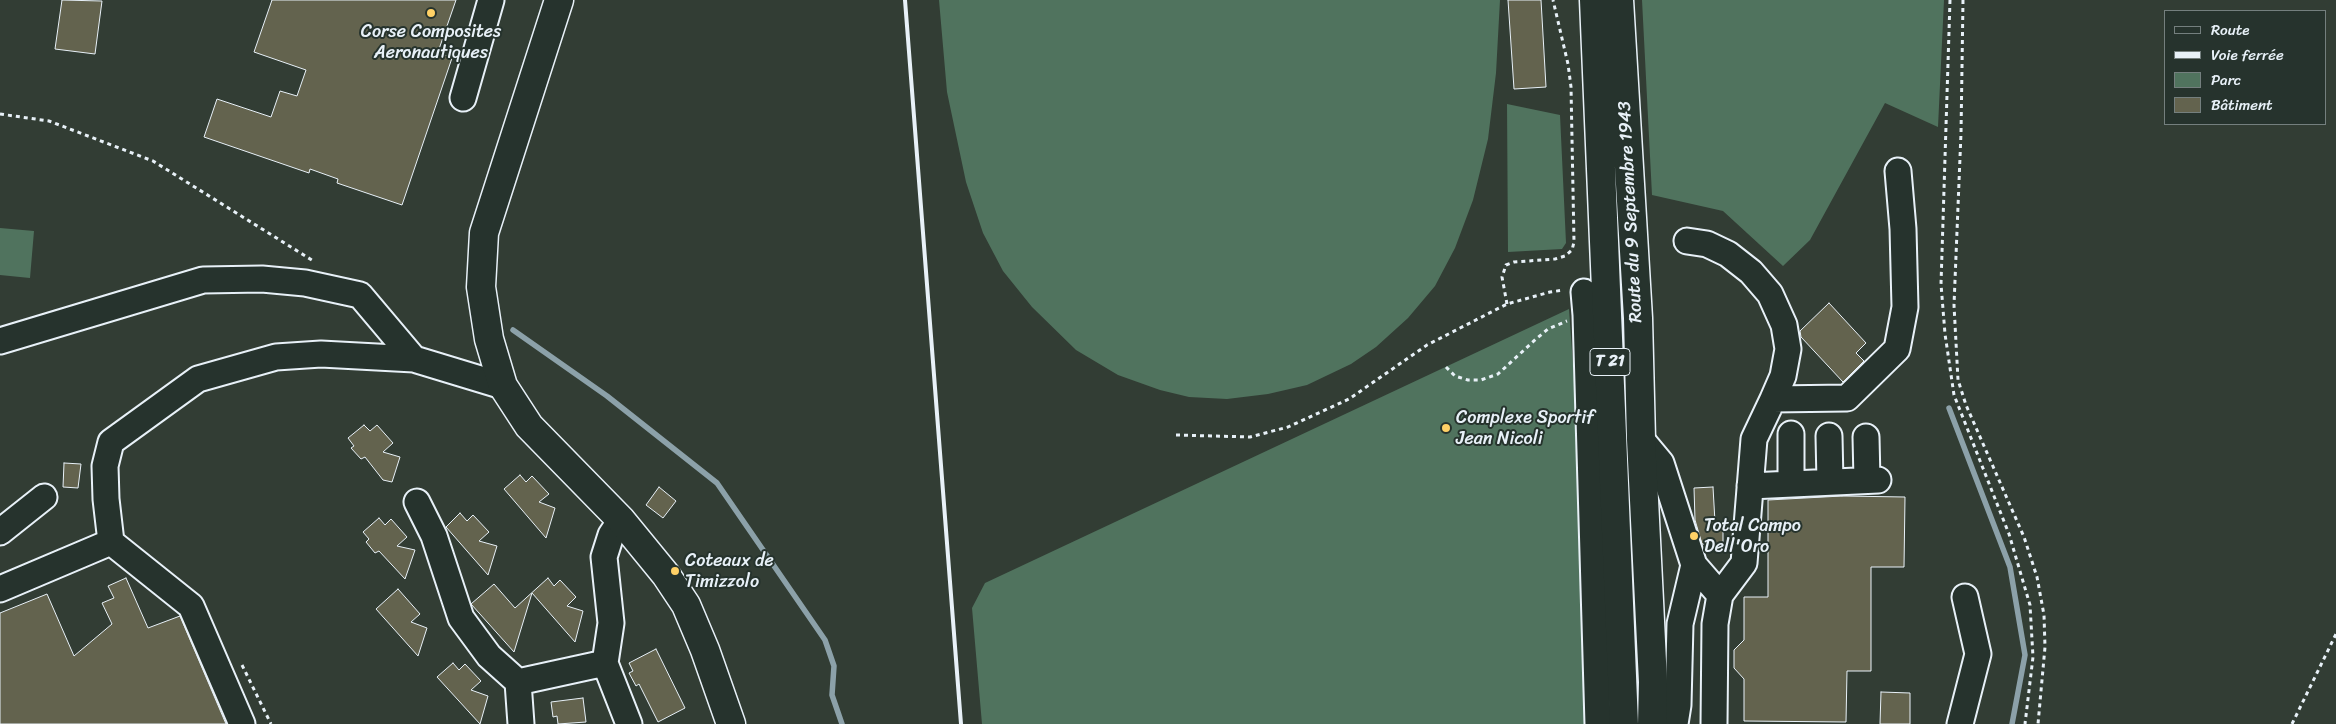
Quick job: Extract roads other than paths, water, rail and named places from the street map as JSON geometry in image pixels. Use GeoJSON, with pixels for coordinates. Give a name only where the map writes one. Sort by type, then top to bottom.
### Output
{"type":"FeatureCollection","features":[{"type":"Feature","properties":{"kind":"main road"},"geometry":{"type":"LineString","coordinates":[[559,0],[484,233],[480,287],[489,339],[503,386],[529,426],[621,520],[666,576],[686,606],[705,650],[731,724]]}},
{"type":"Feature","properties":{"kind":"main road","name":"Route du 9 Septembre 1943"},"geometry":{"type":"LineString","coordinates":[[1594,0],[1624,724]]}},
{"type":"Feature","properties":{"kind":"main road","name":"Route du 9 Septembre 1943"},"geometry":{"type":"LineString","coordinates":[[1619,0],[1638,318],[1641,439],[1653,682],[1652,724]]}},
{"type":"Feature","properties":{"kind":"street"},"geometry":{"type":"LineString","coordinates":[[463,98],[491,0]]}},
{"type":"Feature","properties":{"kind":"street"},"geometry":{"type":"LineString","coordinates":[[1773,399],[1847,398],[1897,349],[1905,307],[1903,229],[1898,171]]}},
{"type":"Feature","properties":{"kind":"street"},"geometry":{"type":"LineString","coordinates":[[1687,241],[1707,244],[1728,254],[1751,272],[1770,294],[1784,325],[1788,349],[1783,376],[1754,439],[1744,563],[1720,595],[1715,624],[1714,724]]}},
{"type":"Feature","properties":{"kind":"street"},"geometry":{"type":"LineString","coordinates":[[0,341],[203,280],[262,279],[305,283],[360,295],[414,360]]}},
{"type":"Feature","properties":{"kind":"street"},"geometry":{"type":"LineString","coordinates":[[1585,304],[1598,724]]}},
{"type":"Feature","properties":{"kind":"street"},"geometry":{"type":"LineString","coordinates":[[242,724],[191,606],[111,542],[106,499],[105,466],[112,442],[198,379],[276,357],[321,354],[414,360],[503,386]]}},
{"type":"Feature","properties":{"kind":"street"},"geometry":{"type":"LineString","coordinates":[[1791,434],[1791,484]]}},
{"type":"Feature","properties":{"kind":"street"},"geometry":{"type":"LineString","coordinates":[[1829,436],[1830,482]]}},
{"type":"Feature","properties":{"kind":"street"},"geometry":{"type":"LineString","coordinates":[[1750,486],[1873,480],[1866,437]]}},
{"type":"Feature","properties":{"kind":"street"},"geometry":{"type":"LineString","coordinates":[[1641,439],[1662,463],[1694,565],[1720,595]]}},
{"type":"Feature","properties":{"kind":"street"},"geometry":{"type":"LineString","coordinates":[[0,532],[44,497]]}},
{"type":"Feature","properties":{"kind":"street"},"geometry":{"type":"LineString","coordinates":[[416,502],[436,543],[461,618],[488,656],[518,682],[521,724]]}},
{"type":"Feature","properties":{"kind":"street"},"geometry":{"type":"LineString","coordinates":[[621,520],[611,535],[604,557],[611,623],[605,663],[628,724]]}},
{"type":"Feature","properties":{"kind":"street"},"geometry":{"type":"LineString","coordinates":[[0,589],[111,542]]}},
{"type":"Feature","properties":{"kind":"street"},"geometry":{"type":"LineString","coordinates":[[1675,724],[1678,706],[1680,624],[1694,565]]}},
{"type":"Feature","properties":{"kind":"street"},"geometry":{"type":"LineString","coordinates":[[1960,724],[1978,654],[1965,598]]}},
{"type":"Feature","properties":{"kind":"street"},"geometry":{"type":"LineString","coordinates":[[518,682],[605,663]]}},
{"type":"Feature","properties":{"kind":"waterway"},"geometry":{"type":"LineString","coordinates":[[513,330],[607,396],[717,483],[825,640],[834,666],[832,695],[842,724]]}},
{"type":"Feature","properties":{"kind":"waterway"},"geometry":{"type":"LineString","coordinates":[[1949,408],[2010,567],[2025,655],[2012,724]]}},
{"type":"Feature","properties":{"kind":"railway"},"geometry":{"type":"LineString","coordinates":[[905,0],[961,724]]}},
{"type":"Feature","properties":{"kind":"place","name":"Corse Composites Aeronautiques"},"geometry":{"type":"Point","coordinates":[431,13]}},
{"type":"Feature","properties":{"kind":"place","name":"Complexe Sportif Jean Nicoli"},"geometry":{"type":"Point","coordinates":[1446,428]}},
{"type":"Feature","properties":{"kind":"place","name":"Total Campo Dell'Oro"},"geometry":{"type":"Point","coordinates":[1694,536]}},
{"type":"Feature","properties":{"kind":"place","name":"Coteaux de Timizzolo"},"geometry":{"type":"Point","coordinates":[675,571]}}]}
